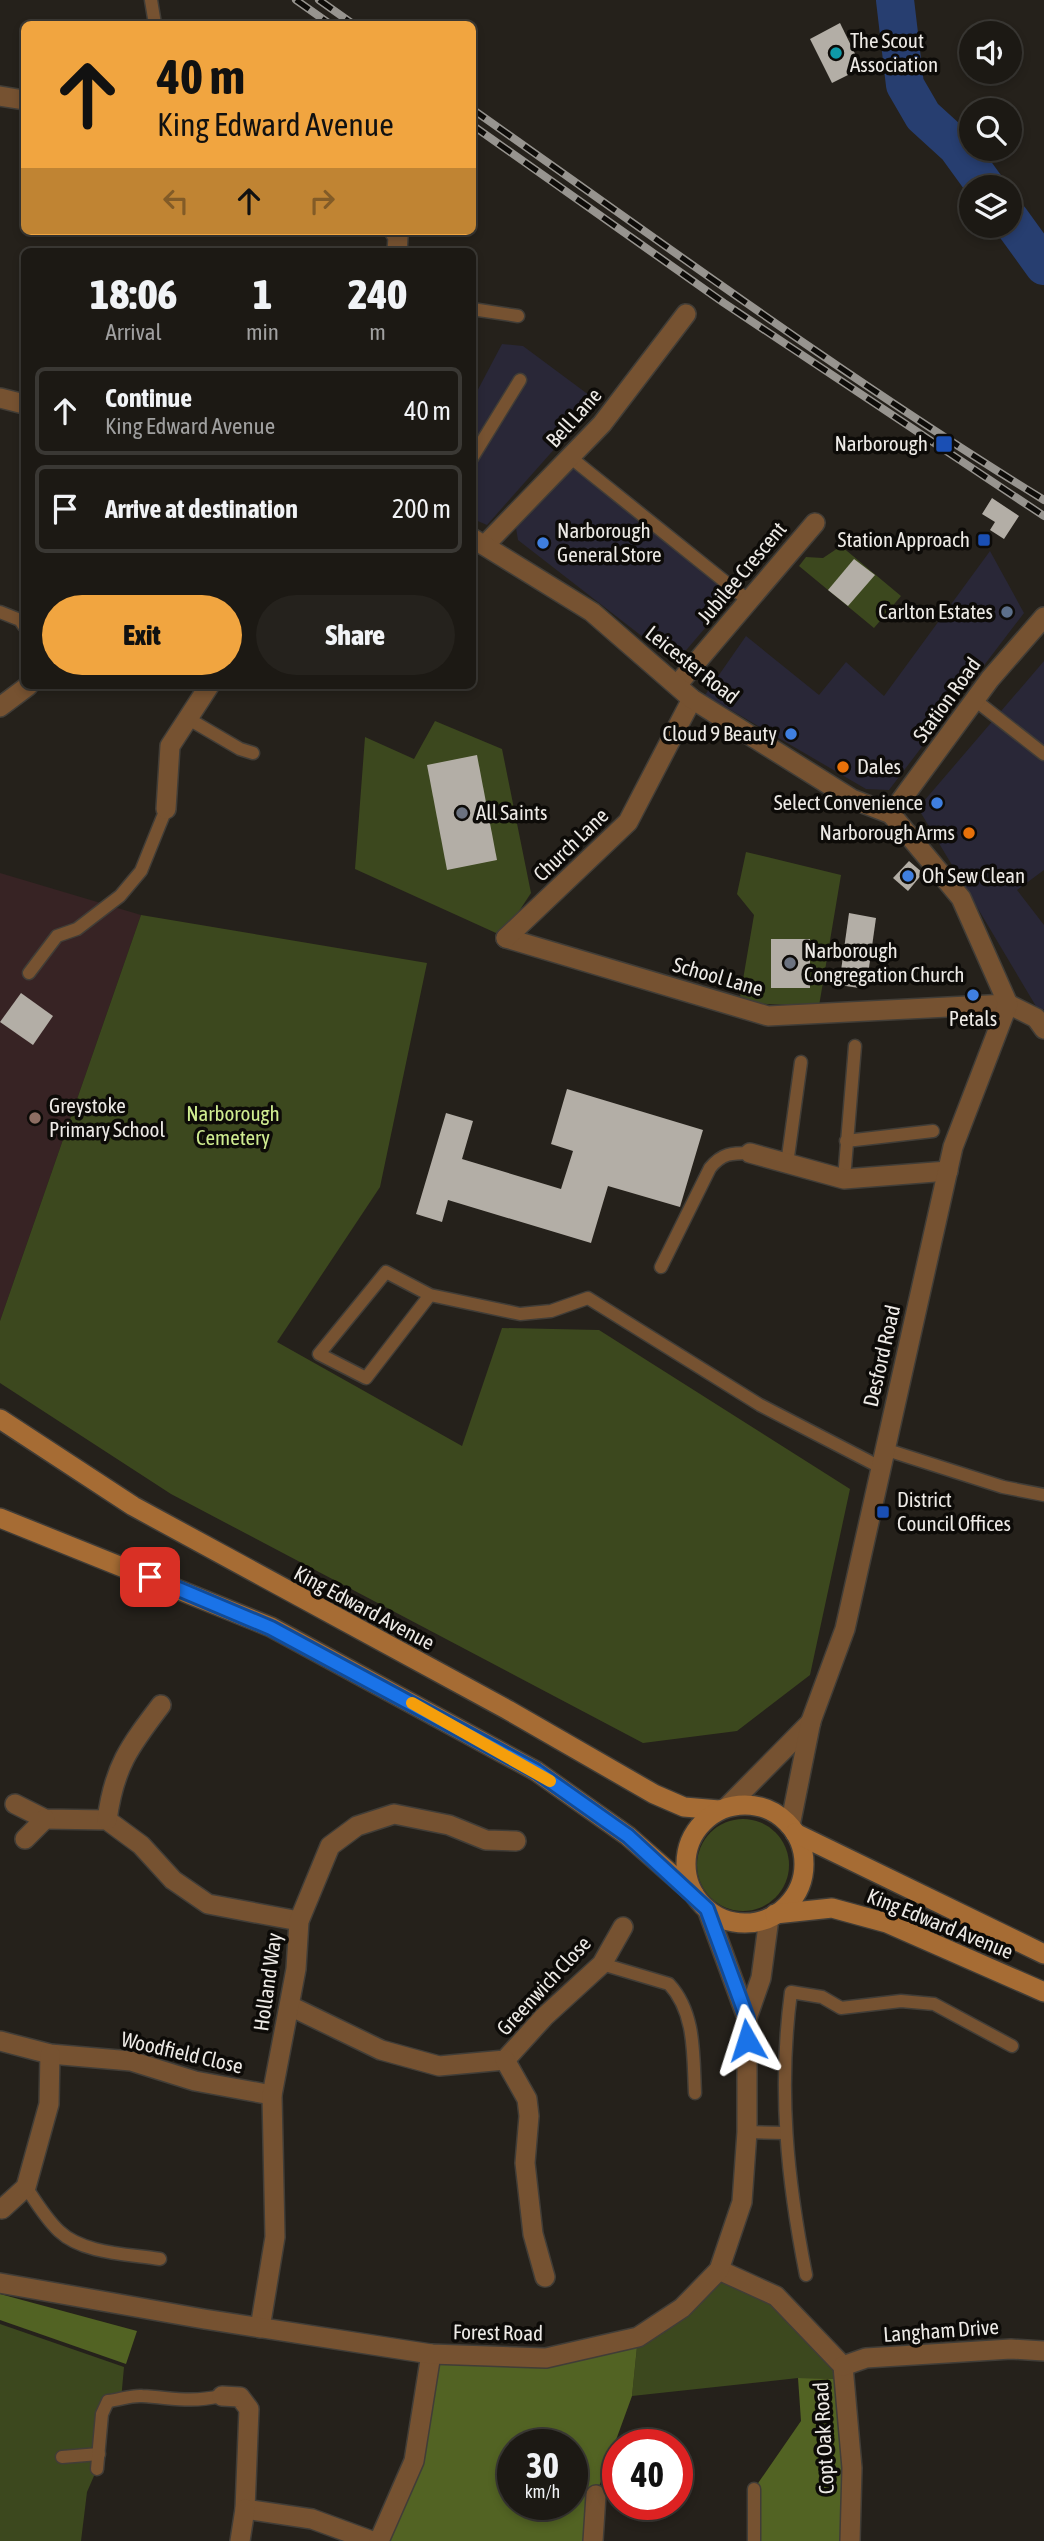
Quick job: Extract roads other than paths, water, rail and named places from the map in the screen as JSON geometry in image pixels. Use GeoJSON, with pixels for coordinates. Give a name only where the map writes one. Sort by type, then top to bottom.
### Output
{"type":"FeatureCollection","features":[{"type":"Feature","properties":{"kind":"main road","name":"King Edward Avenue"},"geometry":{"type":"LineString","coordinates":[[0,1419],[133,1506],[508,1710],[654,1794],[684,1807],[723,1809],[744,1804],[762,1807],[777,1814],[793,1829],[1044,1954]]}},
{"type":"Feature","properties":{"kind":"main road","name":"King Edward Avenue"},"geometry":{"type":"LineString","coordinates":[[0,1518],[271,1628],[524,1764],[628,1836],[701,1902],[736,1922],[832,1908],[887,1923],[1044,1992]]}},
{"type":"Feature","properties":{"kind":"main road"},"geometry":{"type":"LineString","coordinates":[[701,1902],[687,1876],[689,1847],[703,1822],[723,1809]]}},
{"type":"Feature","properties":{"kind":"main road"},"geometry":{"type":"LineString","coordinates":[[772,1916],[789,1902],[799,1887],[804,1868],[802,1850],[793,1829]]}},
{"type":"Feature","properties":{"kind":"street"},"geometry":{"type":"LineString","coordinates":[[0,96],[21,100]]}},
{"type":"Feature","properties":{"kind":"street","name":"Bell Lane"},"geometry":{"type":"LineString","coordinates":[[480,541],[602,424],[686,314]]}},
{"type":"Feature","properties":{"kind":"street"},"geometry":{"type":"LineString","coordinates":[[0,398],[21,403]]}},
{"type":"Feature","properties":{"kind":"street","name":"Jubilee Crescent"},"geometry":{"type":"LineString","coordinates":[[677,685],[815,523]]}},
{"type":"Feature","properties":{"kind":"street","name":"Leicester Road"},"geometry":{"type":"LineString","coordinates":[[480,541],[592,612],[692,699],[852,799],[891,814]]}},
{"type":"Feature","properties":{"kind":"street","name":"Station Road"},"geometry":{"type":"LineString","coordinates":[[891,814],[1008,657],[1044,617]]}},
{"type":"Feature","properties":{"kind":"street"},"geometry":{"type":"LineString","coordinates":[[0,707],[24,689]]}},
{"type":"Feature","properties":{"kind":"street"},"geometry":{"type":"LineString","coordinates":[[166,809],[170,746],[207,689]]}},
{"type":"Feature","properties":{"kind":"street","name":"Church Lane"},"geometry":{"type":"LineString","coordinates":[[506,939],[628,822],[692,699]]}},
{"type":"Feature","properties":{"kind":"street"},"geometry":{"type":"LineString","coordinates":[[891,814],[961,898],[1008,1004],[1041,1022]]}},
{"type":"Feature","properties":{"kind":"street","name":"School Lane"},"geometry":{"type":"LineString","coordinates":[[506,939],[768,1016],[1008,1004]]}},
{"type":"Feature","properties":{"kind":"street","name":"Desford Road"},"geometry":{"type":"LineString","coordinates":[[793,1829],[811,1721],[845,1629],[953,1147],[1008,1004]]}},
{"type":"Feature","properties":{"kind":"street"},"geometry":{"type":"LineString","coordinates":[[750,1153],[844,1180],[948,1171]]}},
{"type":"Feature","properties":{"kind":"street"},"geometry":{"type":"LineString","coordinates":[[107,1820],[111,1789],[122,1759],[161,1705]]}},
{"type":"Feature","properties":{"kind":"street","name":"Desford Road"},"geometry":{"type":"LineString","coordinates":[[723,1809],[811,1721]]}},
{"type":"Feature","properties":{"kind":"street"},"geometry":{"type":"LineString","coordinates":[[15,1804],[45,1819],[107,1820],[141,1845],[173,1880],[208,1904],[299,1921]]}},
{"type":"Feature","properties":{"kind":"street","name":"Holland Way"},"geometry":{"type":"LineString","coordinates":[[260,2328],[275,2237],[272,2095],[290,2006],[299,1921],[330,1846],[357,1826],[394,1814],[449,1825],[486,1840],[516,1841]]}},
{"type":"Feature","properties":{"kind":"street"},"geometry":{"type":"LineString","coordinates":[[25,1839],[45,1819]]}},
{"type":"Feature","properties":{"kind":"street","name":"Forest Road"},"geometry":{"type":"LineString","coordinates":[[701,1902],[747,2018]]}},
{"type":"Feature","properties":{"kind":"street","name":"Forest Road"},"geometry":{"type":"LineString","coordinates":[[0,2283],[260,2328],[431,2354],[546,2358],[638,2337],[682,2308],[719,2270],[742,2202],[747,2132],[747,2018],[761,1978],[772,1916]]}},
{"type":"Feature","properties":{"kind":"street","name":"Greenwich Close"},"geometry":{"type":"LineString","coordinates":[[290,2006],[381,2050],[439,2066],[505,2060],[544,2017],[602,1964],[623,1927]]}},
{"type":"Feature","properties":{"kind":"street","name":"Woodfield Close"},"geometry":{"type":"LineString","coordinates":[[0,2041],[50,2054],[131,2061],[195,2081],[272,2095]]}},
{"type":"Feature","properties":{"kind":"street"},"geometry":{"type":"LineString","coordinates":[[2,2209],[26,2187],[49,2104],[50,2054]]}},
{"type":"Feature","properties":{"kind":"street"},"geometry":{"type":"LineString","coordinates":[[505,2060],[527,2099],[529,2116],[525,2163],[533,2234],[545,2277]]}},
{"type":"Feature","properties":{"kind":"street","name":"Copt Oak Road"},"geometry":{"type":"LineString","coordinates":[[719,2270],[776,2295],[843,2366],[852,2468],[850,2541]]}},
{"type":"Feature","properties":{"kind":"street","name":"Langham Drive"},"geometry":{"type":"LineString","coordinates":[[843,2366],[866,2358],[1011,2349],[1044,2351]]}},
{"type":"Feature","properties":{"kind":"street"},"geometry":{"type":"LineString","coordinates":[[379,2541],[414,2461],[431,2354]]}},
{"type":"Feature","properties":{"kind":"street"},"geometry":{"type":"LineString","coordinates":[[222,2396],[240,2397],[249,2409],[245,2509],[240,2541]]}},
{"type":"Feature","properties":{"kind":"street"},"geometry":{"type":"LineString","coordinates":[[593,2541],[596,2495]]}},
{"type":"Feature","properties":{"kind":"street"},"geometry":{"type":"LineString","coordinates":[[245,2509],[312,2519],[372,2541]]}},
{"type":"Feature","properties":{"kind":"lane"},"geometry":{"type":"LineString","coordinates":[[151,0],[154,21]]}},
{"type":"Feature","properties":{"kind":"lane"},"geometry":{"type":"LineString","coordinates":[[476,310],[518,316]]}},
{"type":"Feature","properties":{"kind":"lane"},"geometry":{"type":"LineString","coordinates":[[476,452],[520,380]]}},
{"type":"Feature","properties":{"kind":"lane"},"geometry":{"type":"LineString","coordinates":[[570,457],[749,601]]}},
{"type":"Feature","properties":{"kind":"lane"},"geometry":{"type":"LineString","coordinates":[[0,612],[21,622]]}},
{"type":"Feature","properties":{"kind":"lane"},"geometry":{"type":"LineString","coordinates":[[975,700],[1044,754]]}},
{"type":"Feature","properties":{"kind":"lane"},"geometry":{"type":"LineString","coordinates":[[187,718],[240,749],[253,753]]}},
{"type":"Feature","properties":{"kind":"lane"},"geometry":{"type":"LineString","coordinates":[[29,973],[57,936],[77,929],[120,896],[141,871],[166,809]]}},
{"type":"Feature","properties":{"kind":"lane"},"geometry":{"type":"LineString","coordinates":[[844,1180],[855,1046]]}},
{"type":"Feature","properties":{"kind":"lane"},"geometry":{"type":"LineString","coordinates":[[787,1164],[801,1062]]}},
{"type":"Feature","properties":{"kind":"lane"},"geometry":{"type":"LineString","coordinates":[[846,1141],[933,1131]]}},
{"type":"Feature","properties":{"kind":"lane"},"geometry":{"type":"LineString","coordinates":[[660,1267],[710,1168],[718,1158],[730,1153],[750,1153]]}},
{"type":"Feature","properties":{"kind":"lane"},"geometry":{"type":"LineString","coordinates":[[430,1295],[366,1378],[319,1354],[386,1272],[430,1295],[520,1314],[551,1311],[588,1298],[760,1405],[882,1458],[1044,1495]]}},
{"type":"Feature","properties":{"kind":"lane"},"geometry":{"type":"LineString","coordinates":[[602,1964],[669,1983],[675,1990],[691,2032],[695,2093]]}},
{"type":"Feature","properties":{"kind":"lane"},"geometry":{"type":"LineString","coordinates":[[806,2275],[791,2201],[785,2133],[783,2062],[791,1992],[821,1997],[841,2008],[901,2001],[934,2004],[1012,2046]]}},
{"type":"Feature","properties":{"kind":"lane"},"geometry":{"type":"LineString","coordinates":[[747,2132],[785,2133]]}},
{"type":"Feature","properties":{"kind":"lane"},"geometry":{"type":"LineString","coordinates":[[26,2187],[50,2221],[69,2239],[92,2247],[160,2259]]}},
{"type":"Feature","properties":{"kind":"lane"},"geometry":{"type":"LineString","coordinates":[[97,2469],[102,2414],[108,2401],[143,2396],[167,2401],[197,2401],[222,2396]]}},
{"type":"Feature","properties":{"kind":"lane"},"geometry":{"type":"LineString","coordinates":[[62,2457],[99,2454]]}},
{"type":"Feature","properties":{"kind":"lane"},"geometry":{"type":"LineString","coordinates":[[754,2489],[754,2541]]}},
{"type":"Feature","properties":{"kind":"waterway"},"geometry":{"type":"LineString","coordinates":[[895,0],[905,85],[923,116],[957,147],[977,175]]}},
{"type":"Feature","properties":{"kind":"waterway"},"geometry":{"type":"LineString","coordinates":[[1022,236],[1044,266]]}},
{"type":"Feature","properties":{"kind":"railway"},"geometry":{"type":"LineString","coordinates":[[296,0],[326,21]]}},
{"type":"Feature","properties":{"kind":"railway"},"geometry":{"type":"LineString","coordinates":[[319,0],[349,21]]}},
{"type":"Feature","properties":{"kind":"railway"},"geometry":{"type":"LineString","coordinates":[[476,112],[826,358],[1044,500]]}},
{"type":"Feature","properties":{"kind":"railway"},"geometry":{"type":"LineString","coordinates":[[476,128],[724,303],[1044,516]]}},
{"type":"Feature","properties":{"kind":"place","name":"The Scout Association"},"geometry":{"type":"Point","coordinates":[836,53]}},
{"type":"Feature","properties":{"kind":"place","name":"Narborough"},"geometry":{"type":"Point","coordinates":[944,444]}},
{"type":"Feature","properties":{"kind":"place","name":"Station Approach"},"geometry":{"type":"Point","coordinates":[984,540]}},
{"type":"Feature","properties":{"kind":"place","name":"Narborough General Store"},"geometry":{"type":"Point","coordinates":[543,543]}},
{"type":"Feature","properties":{"kind":"place","name":"Carlton Estates"},"geometry":{"type":"Point","coordinates":[1007,612]}},
{"type":"Feature","properties":{"kind":"place","name":"Cloud 9 Beauty"},"geometry":{"type":"Point","coordinates":[791,734]}},
{"type":"Feature","properties":{"kind":"place","name":"Dales"},"geometry":{"type":"Point","coordinates":[843,767]}},
{"type":"Feature","properties":{"kind":"place","name":"Select Convenience"},"geometry":{"type":"Point","coordinates":[937,803]}},
{"type":"Feature","properties":{"kind":"place","name":"All Saints"},"geometry":{"type":"Point","coordinates":[462,813]}},
{"type":"Feature","properties":{"kind":"place","name":"Narborough Arms"},"geometry":{"type":"Point","coordinates":[969,833]}},
{"type":"Feature","properties":{"kind":"place","name":"Oh Sew Clean"},"geometry":{"type":"Point","coordinates":[908,876]}},
{"type":"Feature","properties":{"kind":"place","name":"Narborough Congregation Church"},"geometry":{"type":"Point","coordinates":[790,963]}},
{"type":"Feature","properties":{"kind":"place","name":"Petals"},"geometry":{"type":"Point","coordinates":[973,995]}},
{"type":"Feature","properties":{"kind":"place","name":"Greystoke Primary School"},"geometry":{"type":"Point","coordinates":[35,1118]}},
{"type":"Feature","properties":{"kind":"place","name":"District Council Offices"},"geometry":{"type":"Point","coordinates":[883,1512]}},
{"type":"Feature","properties":{"kind":"park label","name":"Narborough Cemetery"},"geometry":{"type":"Point","coordinates":[233,1126]}}]}
